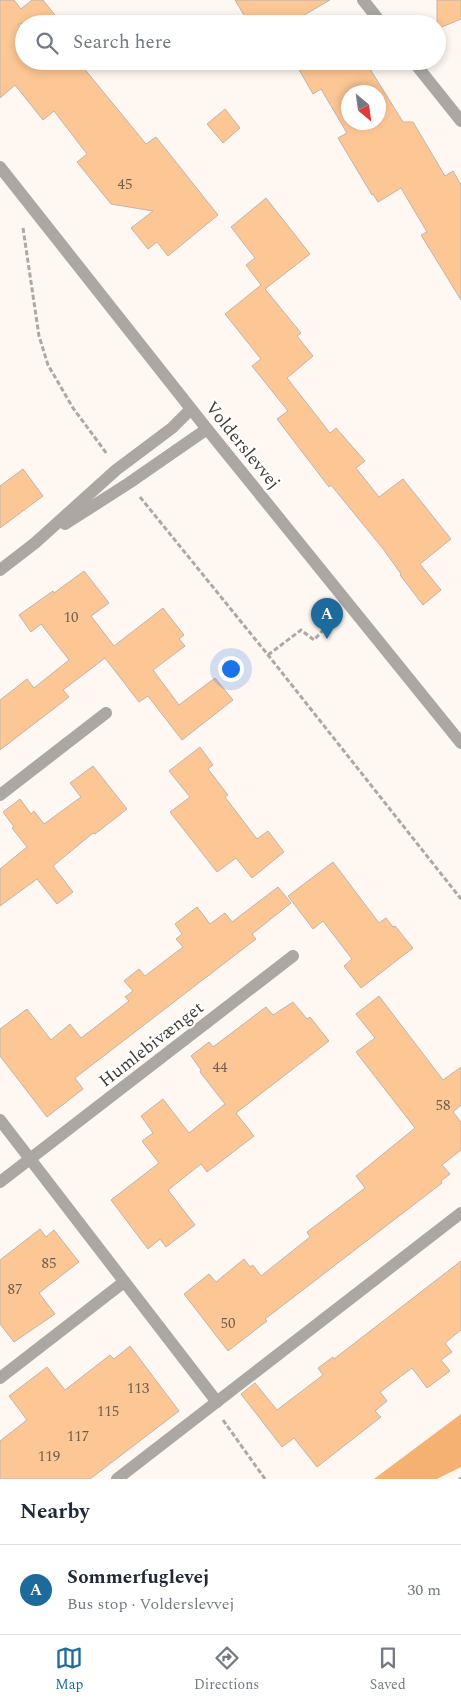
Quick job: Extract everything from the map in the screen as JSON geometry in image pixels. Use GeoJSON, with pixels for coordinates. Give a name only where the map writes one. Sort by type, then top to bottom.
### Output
{"type":"FeatureCollection","features":[{"type":"Feature","properties":{"kind":"street"},"geometry":{"type":"LineString","coordinates":[[363,0],[375,15]]}},
{"type":"Feature","properties":{"kind":"street"},"geometry":{"type":"LineString","coordinates":[[420,70],[461,121]]}},
{"type":"Feature","properties":{"kind":"street","name":"Volderslevvej"},"geometry":{"type":"LineString","coordinates":[[0,167],[206,429],[461,743]]}},
{"type":"Feature","properties":{"kind":"street"},"geometry":{"type":"LineString","coordinates":[[0,570],[35,543],[118,468],[172,428],[191,409]]}},
{"type":"Feature","properties":{"kind":"street"},"geometry":{"type":"LineString","coordinates":[[35,543],[129,483],[206,429]]}},
{"type":"Feature","properties":{"kind":"street"},"geometry":{"type":"LineString","coordinates":[[0,795],[106,714]]}},
{"type":"Feature","properties":{"kind":"street","name":"Humlebivænget"},"geometry":{"type":"LineString","coordinates":[[0,1182],[293,956]]}},
{"type":"Feature","properties":{"kind":"street"},"geometry":{"type":"LineString","coordinates":[[0,1120],[124,1282],[214,1404]]}},
{"type":"Feature","properties":{"kind":"street"},"geometry":{"type":"LineString","coordinates":[[117,1479],[461,1212]]}},
{"type":"Feature","properties":{"kind":"street"},"geometry":{"type":"LineString","coordinates":[[0,1378],[124,1282]]}},
{"type":"Feature","properties":{"kind":"path"},"geometry":{"type":"LineString","coordinates":[[22,194],[21,214],[39,336],[48,364],[74,408],[118,468]]}},
{"type":"Feature","properties":{"kind":"path"},"geometry":{"type":"LineString","coordinates":[[129,483],[268,654],[461,898]]}},
{"type":"Feature","properties":{"kind":"path"},"geometry":{"type":"LineString","coordinates":[[268,654],[301,630],[314,640],[348,603]]}},
{"type":"Feature","properties":{"kind":"path"},"geometry":{"type":"LineString","coordinates":[[214,1404],[265,1479]]}},
{"type":"Feature","properties":{"kind":"shaded area"},"geometry":{"type":"Polygon","coordinates":[[[461,1414],[461,1467],[437,1479],[374,1479],[461,1414]]]}},
{"type":"Feature","properties":{"kind":"building"},"geometry":{"type":"Polygon","coordinates":[[[0,0],[14,0],[21,9],[32,0],[43,0],[55,15],[15,15],[15,70],[85,70],[146,144],[156,137],[218,215],[168,256],[157,242],[148,249],[131,228],[153,211],[111,204],[77,162],[87,154],[54,111],[43,120],[15,85],[0,98],[0,0]]]}},
{"type":"Feature","properties":{"kind":"building"},"geometry":{"type":"Polygon","coordinates":[[[235,0],[330,0],[304,15],[244,15],[235,0]]]}},
{"type":"Feature","properties":{"kind":"building"},"geometry":{"type":"Polygon","coordinates":[[[437,0],[461,0],[461,19],[446,25],[446,15],[437,15],[437,0]]]}},
{"type":"Feature","properties":{"kind":"building"},"geometry":{"type":"Polygon","coordinates":[[[299,70],[371,70],[380,85],[341,85],[341,123],[321,89],[313,94],[299,70]]]}},
{"type":"Feature","properties":{"kind":"building"},"geometry":{"type":"Polygon","coordinates":[[[386,95],[403,122],[413,122],[445,176],[453,171],[461,185],[461,300],[421,235],[427,232],[401,188],[378,202],[372,195],[338,138],[347,133],[345,130],[386,130],[386,95]]]}},
{"type":"Feature","properties":{"kind":"building"},"geometry":{"type":"Polygon","coordinates":[[[225,109],[240,128],[223,143],[207,124],[225,109]]]}},
{"type":"Feature","properties":{"kind":"building"},"geometry":{"type":"Polygon","coordinates":[[[266,198],[310,254],[265,289],[301,333],[297,336],[313,356],[287,378],[330,433],[336,428],[365,461],[356,468],[379,497],[403,479],[451,539],[420,564],[441,590],[423,605],[384,550],[331,485],[329,487],[277,419],[288,411],[252,366],[261,359],[225,314],[261,285],[246,265],[255,258],[231,227],[266,198]]]}},
{"type":"Feature","properties":{"kind":"building"},"geometry":{"type":"Polygon","coordinates":[[[23,469],[43,496],[0,528],[0,486],[23,469]]]}},
{"type":"Feature","properties":{"kind":"building"},"geometry":{"type":"Polygon","coordinates":[[[84,571],[109,603],[91,616],[114,646],[163,608],[184,635],[179,639],[185,646],[153,670],[179,705],[215,678],[233,700],[182,740],[148,696],[139,702],[105,658],[63,690],[69,697],[0,750],[0,700],[27,679],[34,688],[69,660],[41,624],[31,632],[19,615],[84,571]]]}},
{"type":"Feature","properties":{"kind":"building"},"geometry":{"type":"Polygon","coordinates":[[[200,747],[213,765],[208,769],[228,795],[225,797],[257,839],[268,831],[284,852],[252,878],[236,858],[217,872],[170,812],[190,797],[169,771],[200,747]]]}},
{"type":"Feature","properties":{"kind":"building"},"geometry":{"type":"Polygon","coordinates":[[[93,766],[127,809],[95,834],[93,833],[53,866],[73,892],[57,904],[37,879],[0,906],[0,869],[27,847],[12,828],[14,827],[3,812],[20,799],[31,814],[34,811],[44,824],[81,797],[70,783],[93,766]]]}},
{"type":"Feature","properties":{"kind":"building"},"geometry":{"type":"Polygon","coordinates":[[[333,862],[379,923],[386,918],[413,948],[361,988],[344,966],[352,959],[323,921],[313,929],[288,896],[333,862]]]}},
{"type":"Feature","properties":{"kind":"building"},"geometry":{"type":"Polygon","coordinates":[[[278,887],[291,903],[252,934],[256,939],[75,1078],[83,1089],[47,1117],[0,1056],[0,1029],[27,1009],[51,1040],[70,1024],[81,1038],[129,1001],[125,997],[133,991],[124,981],[139,969],[145,976],[183,947],[176,939],[182,934],[175,924],[197,907],[210,924],[225,913],[232,922],[278,887]]]}},
{"type":"Feature","properties":{"kind":"building"},"geometry":{"type":"Polygon","coordinates":[[[379,996],[443,1080],[461,1067],[461,1105],[453,1112],[461,1122],[461,1150],[442,1165],[450,1174],[441,1181],[442,1183],[265,1319],[267,1321],[228,1351],[184,1294],[209,1274],[216,1282],[244,1259],[250,1267],[253,1265],[261,1276],[310,1237],[307,1232],[365,1188],[356,1176],[415,1128],[356,1052],[375,1038],[356,1014],[379,996]]]}},
{"type":"Feature","properties":{"kind":"building"},"geometry":{"type":"Polygon","coordinates":[[[293,1002],[307,1019],[310,1017],[329,1041],[236,1113],[254,1136],[207,1172],[201,1164],[168,1190],[195,1225],[166,1247],[160,1239],[148,1249],[111,1200],[159,1163],[142,1141],[153,1133],[141,1116],[163,1099],[189,1133],[225,1104],[200,1072],[201,1070],[191,1056],[209,1042],[213,1047],[266,1007],[273,1015],[293,1002]]]}},
{"type":"Feature","properties":{"kind":"building"},"geometry":{"type":"Polygon","coordinates":[[[40,1229],[46,1237],[54,1230],[79,1262],[39,1293],[55,1314],[14,1342],[0,1324],[0,1260],[40,1229]]]}},
{"type":"Feature","properties":{"kind":"building"},"geometry":{"type":"Polygon","coordinates":[[[461,1261],[461,1330],[445,1343],[452,1352],[441,1360],[450,1371],[427,1388],[412,1368],[380,1392],[387,1401],[375,1411],[381,1417],[317,1467],[294,1438],[282,1447],[241,1394],[255,1383],[277,1410],[323,1375],[318,1368],[333,1357],[334,1359],[461,1261]]]}},
{"type":"Feature","properties":{"kind":"building"},"geometry":{"type":"Polygon","coordinates":[[[130,1346],[179,1411],[90,1479],[0,1479],[0,1441],[27,1420],[9,1396],[47,1367],[65,1390],[110,1355],[114,1359],[130,1346]]]}},
{"type":"Feature","properties":{"kind":"place","name":"Sommerfuglevej"},"geometry":{"type":"Point","coordinates":[327,639]}}]}
